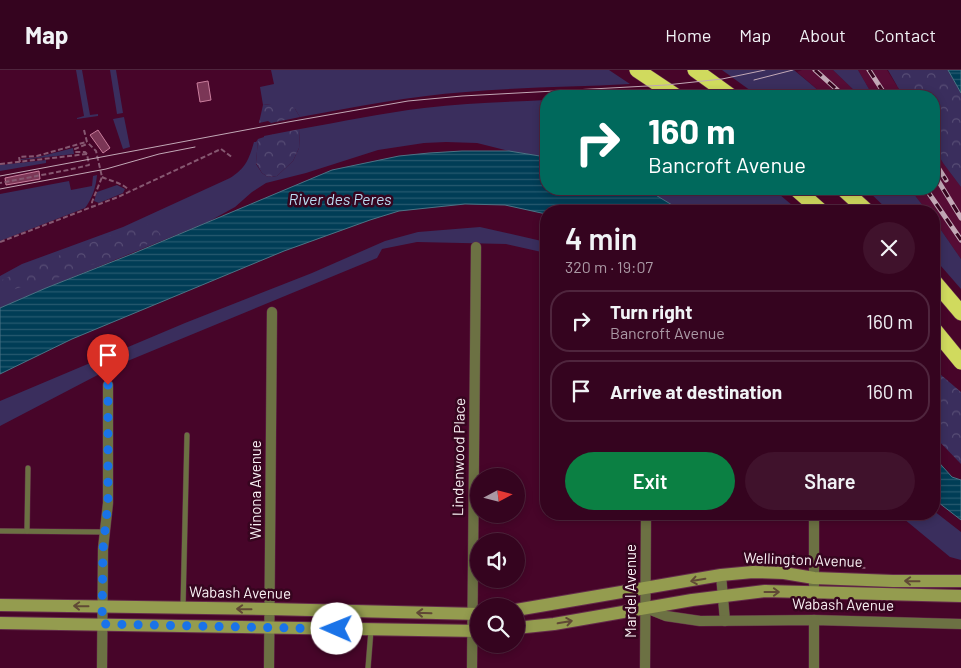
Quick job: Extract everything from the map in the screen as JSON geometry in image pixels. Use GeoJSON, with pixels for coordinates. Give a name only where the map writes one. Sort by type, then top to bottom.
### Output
{"type":"FeatureCollection","features":[{"type":"Feature","properties":{"kind":"highway"},"geometry":{"type":"LineString","coordinates":[[637,70],[667,90]]}},
{"type":"Feature","properties":{"kind":"highway"},"geometry":{"type":"LineString","coordinates":[[695,70],[723,90]]}},
{"type":"Feature","properties":{"kind":"highway"},"geometry":{"type":"LineString","coordinates":[[803,195],[814,205]]}},
{"type":"Feature","properties":{"kind":"highway"},"geometry":{"type":"LineString","coordinates":[[850,195],[860,205]]}},
{"type":"Feature","properties":{"kind":"highway"},"geometry":{"type":"LineString","coordinates":[[940,288],[961,313]]}},
{"type":"Feature","properties":{"kind":"highway"},"geometry":{"type":"LineString","coordinates":[[940,336],[961,362]]}},
{"type":"Feature","properties":{"kind":"main road","name":"Wellington Avenue"},"geometry":{"type":"LineString","coordinates":[[645,589],[721,575],[752,572],[784,573],[814,578],[961,581]]}},
{"type":"Feature","properties":{"kind":"main road"},"geometry":{"type":"LineString","coordinates":[[525,609],[645,589]]}},
{"type":"Feature","properties":{"kind":"main road","name":"Wellington Avenue"},"geometry":{"type":"LineString","coordinates":[[646,608],[723,596],[765,592],[961,596]]}},
{"type":"Feature","properties":{"kind":"main road","name":"Wabash Avenue"},"geometry":{"type":"LineString","coordinates":[[0,605],[269,609],[470,615]]}},
{"type":"Feature","properties":{"kind":"main road","name":"Wabash Avenue"},"geometry":{"type":"LineString","coordinates":[[525,627],[646,608]]}},
{"type":"Feature","properties":{"kind":"main road"},"geometry":{"type":"LineString","coordinates":[[0,622],[371,630],[470,630]]}},
{"type":"Feature","properties":{"kind":"street","name":"Lindenwood Place"},"geometry":{"type":"LineString","coordinates":[[476,247],[476,598]]}},
{"type":"Feature","properties":{"kind":"street","name":"Winona Avenue"},"geometry":{"type":"LineString","coordinates":[[269,668],[272,312]]}},
{"type":"Feature","properties":{"kind":"street"},"geometry":{"type":"LineString","coordinates":[[102,668],[103,549],[108,503],[108,385]]}},
{"type":"Feature","properties":{"kind":"street","name":"Mardel Avenue"},"geometry":{"type":"LineString","coordinates":[[645,668],[646,520]]}},
{"type":"Feature","properties":{"kind":"street"},"geometry":{"type":"LineString","coordinates":[[814,520],[814,592]]}},
{"type":"Feature","properties":{"kind":"street"},"geometry":{"type":"LineString","coordinates":[[721,575],[725,620]]}},
{"type":"Feature","properties":{"kind":"street","name":"Wabash Avenue"},"geometry":{"type":"LineString","coordinates":[[646,608],[666,616],[700,621],[814,620],[961,624]]}},
{"type":"Feature","properties":{"kind":"street"},"geometry":{"type":"LineString","coordinates":[[814,620],[814,668]]}},
{"type":"Feature","properties":{"kind":"street","name":"Lindenwood Place"},"geometry":{"type":"LineString","coordinates":[[472,668],[473,653]]}},
{"type":"Feature","properties":{"kind":"lane"},"geometry":{"type":"LineString","coordinates":[[183,608],[187,436]]}},
{"type":"Feature","properties":{"kind":"lane"},"geometry":{"type":"LineString","coordinates":[[27,531],[28,468]]}},
{"type":"Feature","properties":{"kind":"lane"},"geometry":{"type":"LineString","coordinates":[[0,531],[105,532]]}},
{"type":"Feature","properties":{"kind":"lane"},"geometry":{"type":"LineString","coordinates":[[368,668],[371,630]]}},
{"type":"Feature","properties":{"kind":"path"},"geometry":{"type":"LineString","coordinates":[[84,130],[87,143],[96,151],[102,178],[92,202],[92,207]]}},
{"type":"Feature","properties":{"kind":"path"},"geometry":{"type":"LineString","coordinates":[[87,143],[74,148],[75,152],[85,152],[87,154]]}},
{"type":"Feature","properties":{"kind":"path"},"geometry":{"type":"LineString","coordinates":[[20,162],[19,158],[37,156],[87,143]]}},
{"type":"Feature","properties":{"kind":"path"},"geometry":{"type":"LineString","coordinates":[[0,242],[92,207],[221,149],[233,158]]}},
{"type":"Feature","properties":{"kind":"path"},"geometry":{"type":"LineString","coordinates":[[0,164],[87,154]]}},
{"type":"Feature","properties":{"kind":"path"},"geometry":{"type":"LineString","coordinates":[[0,183],[89,164],[87,154]]}},
{"type":"Feature","properties":{"kind":"path"},"geometry":{"type":"LineString","coordinates":[[102,178],[126,187],[129,191]]}},
{"type":"Feature","properties":{"kind":"shaded area"},"geometry":{"type":"Polygon","coordinates":[[[802,70],[833,70],[854,90],[818,90],[797,72],[802,70]]]}},
{"type":"Feature","properties":{"kind":"shaded area"},"geometry":{"type":"Polygon","coordinates":[[[858,70],[887,70],[899,90],[870,90],[858,70]]]}},
{"type":"Feature","properties":{"kind":"shaded area"},"geometry":{"type":"Polygon","coordinates":[[[940,158],[961,187],[961,259],[940,229],[940,205],[922,205],[915,195],[940,195],[940,158]]]}},
{"type":"Feature","properties":{"kind":"green space"},"geometry":{"type":"Polygon","coordinates":[[[76,70],[82,70],[90,115],[98,114],[98,116],[77,119],[84,116],[76,70]]]}},
{"type":"Feature","properties":{"kind":"green space"},"geometry":{"type":"Polygon","coordinates":[[[110,70],[116,70],[123,113],[117,114],[110,70]]]}},
{"type":"Feature","properties":{"kind":"green space"},"geometry":{"type":"Polygon","coordinates":[[[271,70],[609,70],[630,84],[507,89],[424,96],[300,117],[295,109],[271,104],[263,105],[260,87],[274,84],[271,70]]]}},
{"type":"Feature","properties":{"kind":"green space"},"geometry":{"type":"Polygon","coordinates":[[[722,70],[794,70],[818,90],[750,90],[722,70]]]}},
{"type":"Feature","properties":{"kind":"green space"},"geometry":{"type":"Polygon","coordinates":[[[833,70],[858,70],[870,90],[854,90],[833,70]]]}},
{"type":"Feature","properties":{"kind":"green space"},"geometry":{"type":"Polygon","coordinates":[[[888,70],[948,70],[961,93],[961,187],[940,158],[940,90],[900,90],[888,70]]]}},
{"type":"Feature","properties":{"kind":"green space"},"geometry":{"type":"Polygon","coordinates":[[[540,100],[540,156],[477,143],[424,143],[378,150],[306,173],[266,183],[235,207],[208,222],[0,308],[0,276],[22,264],[123,227],[230,178],[243,167],[254,142],[258,139],[256,164],[262,173],[268,177],[277,176],[293,161],[299,148],[300,129],[424,108],[540,100]]]}},
{"type":"Feature","properties":{"kind":"green space"},"geometry":{"type":"Polygon","coordinates":[[[287,103],[295,109],[300,117],[271,123],[268,121],[259,123],[263,105],[287,103]]]}},
{"type":"Feature","properties":{"kind":"green space"},"geometry":{"type":"Polygon","coordinates":[[[124,117],[130,147],[123,149],[113,119],[124,117]]]}},
{"type":"Feature","properties":{"kind":"green space"},"geometry":{"type":"Polygon","coordinates":[[[300,129],[299,148],[293,161],[277,176],[268,177],[262,173],[256,163],[258,139],[264,136],[300,129]]]}},
{"type":"Feature","properties":{"kind":"green space"},"geometry":{"type":"Polygon","coordinates":[[[73,148],[74,154],[21,160],[21,159],[38,157],[73,148]]]}},
{"type":"Feature","properties":{"kind":"green space"},"geometry":{"type":"Polygon","coordinates":[[[46,160],[46,163],[0,171],[0,165],[46,160]]]}},
{"type":"Feature","properties":{"kind":"green space"},"geometry":{"type":"Polygon","coordinates":[[[97,175],[93,193],[85,208],[0,241],[0,194],[69,181],[71,190],[92,186],[93,176],[97,175]]]}},
{"type":"Feature","properties":{"kind":"green space"},"geometry":{"type":"Polygon","coordinates":[[[117,185],[125,189],[123,193],[99,203],[94,201],[97,192],[117,185]]]}},
{"type":"Feature","properties":{"kind":"green space"},"geometry":{"type":"Polygon","coordinates":[[[656,195],[780,195],[792,205],[672,205],[656,195]]]}},
{"type":"Feature","properties":{"kind":"green space"},"geometry":{"type":"Polygon","coordinates":[[[872,195],[915,195],[922,205],[883,205],[872,195]]]}},
{"type":"Feature","properties":{"kind":"green space"},"geometry":{"type":"Polygon","coordinates":[[[143,224],[154,228],[162,237],[50,281],[42,280],[0,294],[0,281],[4,279],[116,233],[143,224]]]}},
{"type":"Feature","properties":{"kind":"green space"},"geometry":{"type":"Polygon","coordinates":[[[480,227],[540,241],[540,252],[506,244],[417,242],[382,249],[377,258],[113,367],[0,426],[0,401],[185,323],[312,273],[385,241],[418,232],[480,227]]]}},
{"type":"Feature","properties":{"kind":"green space"},"geometry":{"type":"Polygon","coordinates":[[[940,229],[961,259],[961,289],[940,265],[940,229]]]}},
{"type":"Feature","properties":{"kind":"green space"},"geometry":{"type":"Polygon","coordinates":[[[940,374],[961,392],[961,464],[940,442],[940,374]]]}},
{"type":"Feature","properties":{"kind":"green space"},"geometry":{"type":"Polygon","coordinates":[[[940,516],[961,532],[961,560],[950,557],[905,520],[940,520],[940,516]]]}},
{"type":"Feature","properties":{"kind":"water"},"geometry":{"type":"Polygon","coordinates":[[[948,70],[961,70],[961,93],[948,70]]]}},
{"type":"Feature","properties":{"kind":"water","name":"River des Peres"},"geometry":{"type":"Polygon","coordinates":[[[509,151],[540,156],[540,195],[656,195],[672,205],[540,205],[540,213],[505,205],[465,204],[399,211],[284,251],[72,339],[0,374],[0,308],[332,170],[399,156],[429,153],[509,151]]]}},
{"type":"Feature","properties":{"kind":"water"},"geometry":{"type":"Polygon","coordinates":[[[940,464],[952,477],[961,480],[961,520],[940,504],[940,464]]]}},
{"type":"Feature","properties":{"kind":"building"},"geometry":{"type":"Polygon","coordinates":[[[208,81],[211,100],[200,102],[197,83],[208,81]]]}},
{"type":"Feature","properties":{"kind":"building"},"geometry":{"type":"Polygon","coordinates":[[[98,130],[110,148],[103,153],[90,135],[98,130]]]}},
{"type":"Feature","properties":{"kind":"building"},"geometry":{"type":"Polygon","coordinates":[[[39,171],[40,179],[6,185],[5,178],[39,171]]]}},
{"type":"Feature","properties":{"kind":"tram line"},"geometry":{"type":"LineString","coordinates":[[573,90],[666,85],[722,79],[765,70]]}},
{"type":"Feature","properties":{"kind":"tram line"},"geometry":{"type":"LineString","coordinates":[[754,80],[793,70]]}},
{"type":"Feature","properties":{"kind":"tram line"},"geometry":{"type":"LineString","coordinates":[[0,176],[408,101],[540,92]]}},
{"type":"Feature","properties":{"kind":"tram line"},"geometry":{"type":"LineString","coordinates":[[0,189],[106,169],[159,154],[195,147]]}},
{"type":"Feature","properties":{"kind":"railway"},"geometry":{"type":"LineString","coordinates":[[815,70],[837,90]]}},
{"type":"Feature","properties":{"kind":"railway"},"geometry":{"type":"LineString","coordinates":[[869,70],[882,90]]}},
{"type":"Feature","properties":{"kind":"railway"},"geometry":{"type":"LineString","coordinates":[[940,170],[946,180]]}},
{"type":"Feature","properties":{"kind":"railway"},"geometry":{"type":"LineString","coordinates":[[940,184],[961,218]]}},
{"type":"Feature","properties":{"kind":"railway"},"geometry":{"type":"LineString","coordinates":[[930,195],[937,205]]}},
{"type":"Feature","properties":{"kind":"railway"},"geometry":{"type":"LineString","coordinates":[[940,209],[961,240]]}},
{"type":"Feature","properties":{"kind":"route"},"geometry":{"type":"LineString","coordinates":[[108,385],[108,503],[103,549],[102,624],[337,629]]}}]}
